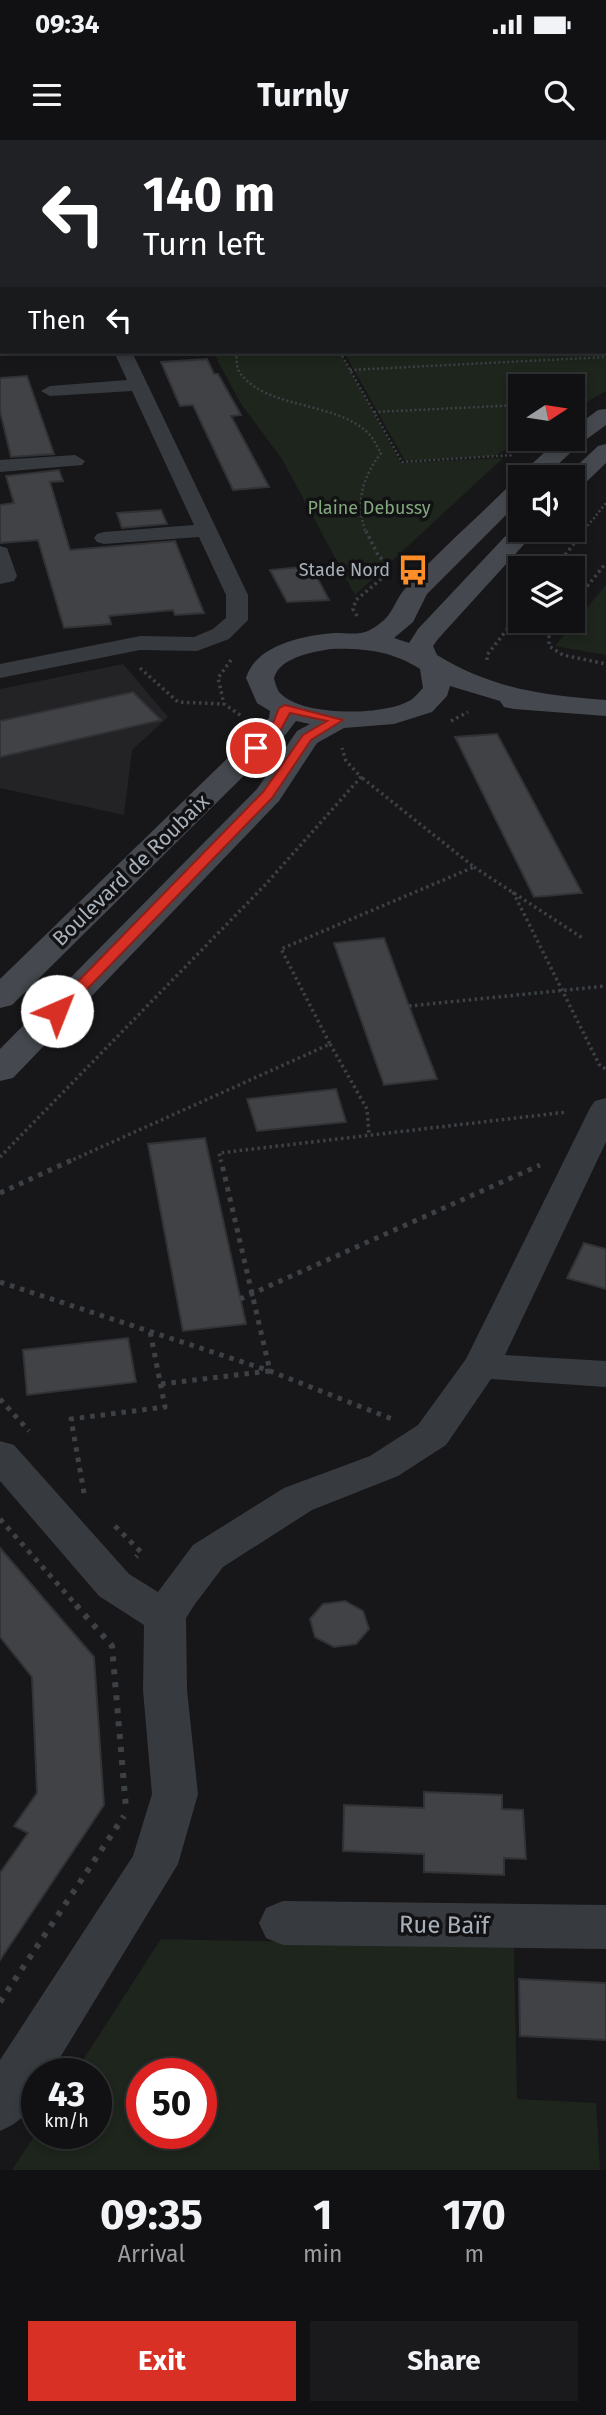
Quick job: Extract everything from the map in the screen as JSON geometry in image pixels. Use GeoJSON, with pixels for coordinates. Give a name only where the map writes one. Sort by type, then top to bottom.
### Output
{"type":"FeatureCollection","features":[{"type":"Feature","properties":{"kind":"main road"},"geometry":{"type":"LineString","coordinates":[[585,430],[606,415]]}},
{"type":"Feature","properties":{"kind":"main road"},"geometry":{"type":"LineString","coordinates":[[585,471],[606,451]]}},
{"type":"Feature","properties":{"kind":"main road"},"geometry":{"type":"LineString","coordinates":[[544,465],[558,452]]}},
{"type":"Feature","properties":{"kind":"main road"},"geometry":{"type":"LineString","coordinates":[[508,500],[416,591],[404,616],[393,628],[364,632],[342,641],[307,646],[278,656],[266,666],[260,677],[261,688],[270,699],[285,708],[339,732],[422,705],[453,701],[538,701],[606,708]]}},
{"type":"Feature","properties":{"kind":"main road"},"geometry":{"type":"LineString","coordinates":[[422,705],[433,697],[439,687],[440,677],[420,646],[427,635],[514,542]]}},
{"type":"Feature","properties":{"kind":"main road"},"geometry":{"type":"LineString","coordinates":[[364,632],[475,685],[538,701]]}},
{"type":"Feature","properties":{"kind":"main road","name":"Boulevard de Roubaix"},"geometry":{"type":"LineString","coordinates":[[0,998],[276,728],[283,719],[285,708]]}},
{"type":"Feature","properties":{"kind":"main road","name":"Boulevard de Roubaix"},"geometry":{"type":"LineString","coordinates":[[0,1070],[268,795],[307,737],[339,732]]}},
{"type":"Feature","properties":{"kind":"street"},"geometry":{"type":"LineString","coordinates":[[0,671],[141,643],[197,644],[221,634],[237,620],[237,595],[124,354]]}},
{"type":"Feature","properties":{"kind":"street"},"geometry":{"type":"LineString","coordinates":[[50,391],[139,385]]}},
{"type":"Feature","properties":{"kind":"street"},"geometry":{"type":"LineString","coordinates":[[0,466],[75,461]]}},
{"type":"Feature","properties":{"kind":"street"},"geometry":{"type":"LineString","coordinates":[[104,538],[206,530]]}},
{"type":"Feature","properties":{"kind":"street"},"geometry":{"type":"LineString","coordinates":[[0,552],[6,576],[0,577]]}},
{"type":"Feature","properties":{"kind":"street"},"geometry":{"type":"LineString","coordinates":[[0,2106],[154,1864],[175,1794],[165,1690],[166,1617],[180,1592],[208,1556],[298,1499],[384,1466],[432,1435],[482,1364],[591,1121]]}},
{"type":"Feature","properties":{"kind":"street"},"geometry":{"type":"LineString","coordinates":[[482,1364],[605,1383]]}},
{"type":"Feature","properties":{"kind":"street"},"geometry":{"type":"LineString","coordinates":[[0,1455],[114,1585],[166,1617]]}},
{"type":"Feature","properties":{"kind":"street","name":"Rue Baïf"},"geometry":{"type":"LineString","coordinates":[[283,1923],[606,1927]]}},
{"type":"Feature","properties":{"kind":"path"},"geometry":{"type":"LineString","coordinates":[[236,354],[234,361],[245,382],[263,392],[338,414],[360,426],[378,442],[381,453],[371,466],[360,496],[365,528],[375,551],[392,570],[356,600],[353,609],[364,632]]}},
{"type":"Feature","properties":{"kind":"path"},"geometry":{"type":"LineString","coordinates":[[341,354],[402,462],[526,455]]}},
{"type":"Feature","properties":{"kind":"path"},"geometry":{"type":"LineString","coordinates":[[350,370],[606,357]]}},
{"type":"Feature","properties":{"kind":"path"},"geometry":{"type":"LineString","coordinates":[[374,412],[508,406]]}},
{"type":"Feature","properties":{"kind":"path"},"geometry":{"type":"LineString","coordinates":[[564,556],[606,503]]}},
{"type":"Feature","properties":{"kind":"path"},"geometry":{"type":"LineString","coordinates":[[585,589],[606,563]]}},
{"type":"Feature","properties":{"kind":"path"},"geometry":{"type":"LineString","coordinates":[[487,668],[487,655],[508,628]]}},
{"type":"Feature","properties":{"kind":"path"},"geometry":{"type":"LineString","coordinates":[[550,633],[550,646],[564,655],[606,664]]}},
{"type":"Feature","properties":{"kind":"path"},"geometry":{"type":"LineString","coordinates":[[117,648],[178,702],[224,704]]}},
{"type":"Feature","properties":{"kind":"path"},"geometry":{"type":"LineString","coordinates":[[339,732],[346,761],[361,777],[474,867],[584,939]]}},
{"type":"Feature","properties":{"kind":"path"},"geometry":{"type":"LineString","coordinates":[[0,1157],[266,884],[361,777]]}},
{"type":"Feature","properties":{"kind":"path"},"geometry":{"type":"LineString","coordinates":[[369,1135],[367,1109],[281,949],[474,867]]}},
{"type":"Feature","properties":{"kind":"path"},"geometry":{"type":"LineString","coordinates":[[513,892],[600,1066],[606,1069]]}},
{"type":"Feature","properties":{"kind":"path"},"geometry":{"type":"LineString","coordinates":[[409,1006],[606,986]]}},
{"type":"Feature","properties":{"kind":"path"},"geometry":{"type":"LineString","coordinates":[[0,1192],[330,1044]]}},
{"type":"Feature","properties":{"kind":"path"},"geometry":{"type":"LineString","coordinates":[[270,1371],[219,1153],[369,1135],[591,1121]]}},
{"type":"Feature","properties":{"kind":"path"},"geometry":{"type":"LineString","coordinates":[[240,1299],[591,1121]]}},
{"type":"Feature","properties":{"kind":"path"},"geometry":{"type":"LineString","coordinates":[[0,1282],[270,1371],[432,1435]]}},
{"type":"Feature","properties":{"kind":"path"},"geometry":{"type":"LineString","coordinates":[[84,1493],[71,1419],[166,1408],[150,1330]]}},
{"type":"Feature","properties":{"kind":"path"},"geometry":{"type":"LineString","coordinates":[[161,1384],[270,1371]]}},
{"type":"Feature","properties":{"kind":"path"},"geometry":{"type":"LineString","coordinates":[[0,1519],[112,1646],[127,1812],[0,2002]]}},
{"type":"Feature","properties":{"kind":"shaded area"},"geometry":{"type":"Polygon","coordinates":[[[123,664],[168,717],[132,750],[124,815],[0,788],[0,689],[123,664]]]}},
{"type":"Feature","properties":{"kind":"green space","name":"Plaine Debussy"},"geometry":{"type":"Polygon","coordinates":[[[214,354],[341,354],[401,463],[503,458],[355,595],[282,459],[241,404],[214,354]]]}},
{"type":"Feature","properties":{"kind":"green space"},"geometry":{"type":"Polygon","coordinates":[[[345,354],[606,354],[606,391],[585,403],[585,374],[508,374],[508,448],[495,456],[405,461],[345,354]]]}},
{"type":"Feature","properties":{"kind":"green space"},"geometry":{"type":"Polygon","coordinates":[[[606,585],[606,655],[555,646],[566,633],[585,633],[585,610],[606,585]]]}},
{"type":"Feature","properties":{"kind":"green space"},"geometry":{"type":"Polygon","coordinates":[[[161,1939],[514,1947],[517,2099],[596,2103],[600,2170],[12,2170],[26,2149],[112,2149],[112,2058],[84,2058],[161,1939]]]}},
{"type":"Feature","properties":{"kind":"building"},"geometry":{"type":"Polygon","coordinates":[[[207,359],[241,415],[231,416],[269,487],[233,490],[193,405],[180,406],[161,362],[207,359]]]}},
{"type":"Feature","properties":{"kind":"building"},"geometry":{"type":"Polygon","coordinates":[[[27,376],[54,454],[11,457],[0,411],[0,378],[27,376]]]}},
{"type":"Feature","properties":{"kind":"building"},"geometry":{"type":"Polygon","coordinates":[[[59,470],[63,481],[50,482],[70,550],[175,541],[204,613],[175,615],[173,610],[109,616],[111,624],[64,628],[38,540],[0,543],[0,505],[14,503],[6,476],[59,470]]]}},
{"type":"Feature","properties":{"kind":"building"},"geometry":{"type":"Polygon","coordinates":[[[161,510],[167,524],[122,528],[117,513],[161,510]]]}},
{"type":"Feature","properties":{"kind":"building"},"geometry":{"type":"Polygon","coordinates":[[[311,566],[329,600],[287,602],[270,570],[311,566]]]}},
{"type":"Feature","properties":{"kind":"building"},"geometry":{"type":"Polygon","coordinates":[[[133,692],[161,720],[0,757],[0,721],[133,692]]]}},
{"type":"Feature","properties":{"kind":"building"},"geometry":{"type":"Polygon","coordinates":[[[497,734],[582,893],[534,897],[455,737],[497,734]]]}},
{"type":"Feature","properties":{"kind":"building"},"geometry":{"type":"Polygon","coordinates":[[[384,938],[437,1079],[384,1085],[334,943],[384,938]]]}},
{"type":"Feature","properties":{"kind":"building"},"geometry":{"type":"Polygon","coordinates":[[[336,1089],[346,1122],[257,1131],[247,1099],[336,1089]]]}},
{"type":"Feature","properties":{"kind":"building"},"geometry":{"type":"Polygon","coordinates":[[[205,1138],[246,1324],[183,1331],[148,1144],[205,1138]]]}},
{"type":"Feature","properties":{"kind":"building"},"geometry":{"type":"Polygon","coordinates":[[[584,1243],[606,1249],[606,1289],[567,1278],[584,1243]]]}},
{"type":"Feature","properties":{"kind":"building"},"geometry":{"type":"Polygon","coordinates":[[[128,1338],[136,1382],[27,1395],[23,1350],[128,1338]]]}},
{"type":"Feature","properties":{"kind":"building"},"geometry":{"type":"Polygon","coordinates":[[[0,1548],[94,1657],[104,1805],[0,1960],[0,1873],[28,1833],[14,1826],[37,1793],[32,1677],[0,1637],[0,1548]]]}},
{"type":"Feature","properties":{"kind":"building"},"geometry":{"type":"Polygon","coordinates":[[[345,1601],[363,1611],[369,1629],[356,1644],[334,1647],[315,1637],[310,1619],[323,1604],[345,1601]]]}},
{"type":"Feature","properties":{"kind":"building"},"geometry":{"type":"Polygon","coordinates":[[[424,1792],[502,1795],[502,1809],[523,1810],[526,1859],[504,1858],[504,1875],[424,1872],[424,1854],[343,1851],[344,1805],[424,1808],[424,1792]]]}},
{"type":"Feature","properties":{"kind":"building"},"geometry":{"type":"Polygon","coordinates":[[[519,1979],[606,1983],[606,2040],[520,2036],[519,1979]]]}},
{"type":"Feature","properties":{"kind":"place","name":"Stade Nord"},"geometry":{"type":"Point","coordinates":[413,570]}},
{"type":"Feature","properties":{"kind":"route"},"geometry":{"type":"LineString","coordinates":[[57,1011],[268,795],[307,737],[337,720],[300,714],[285,708],[283,719],[256,748]]}}]}
